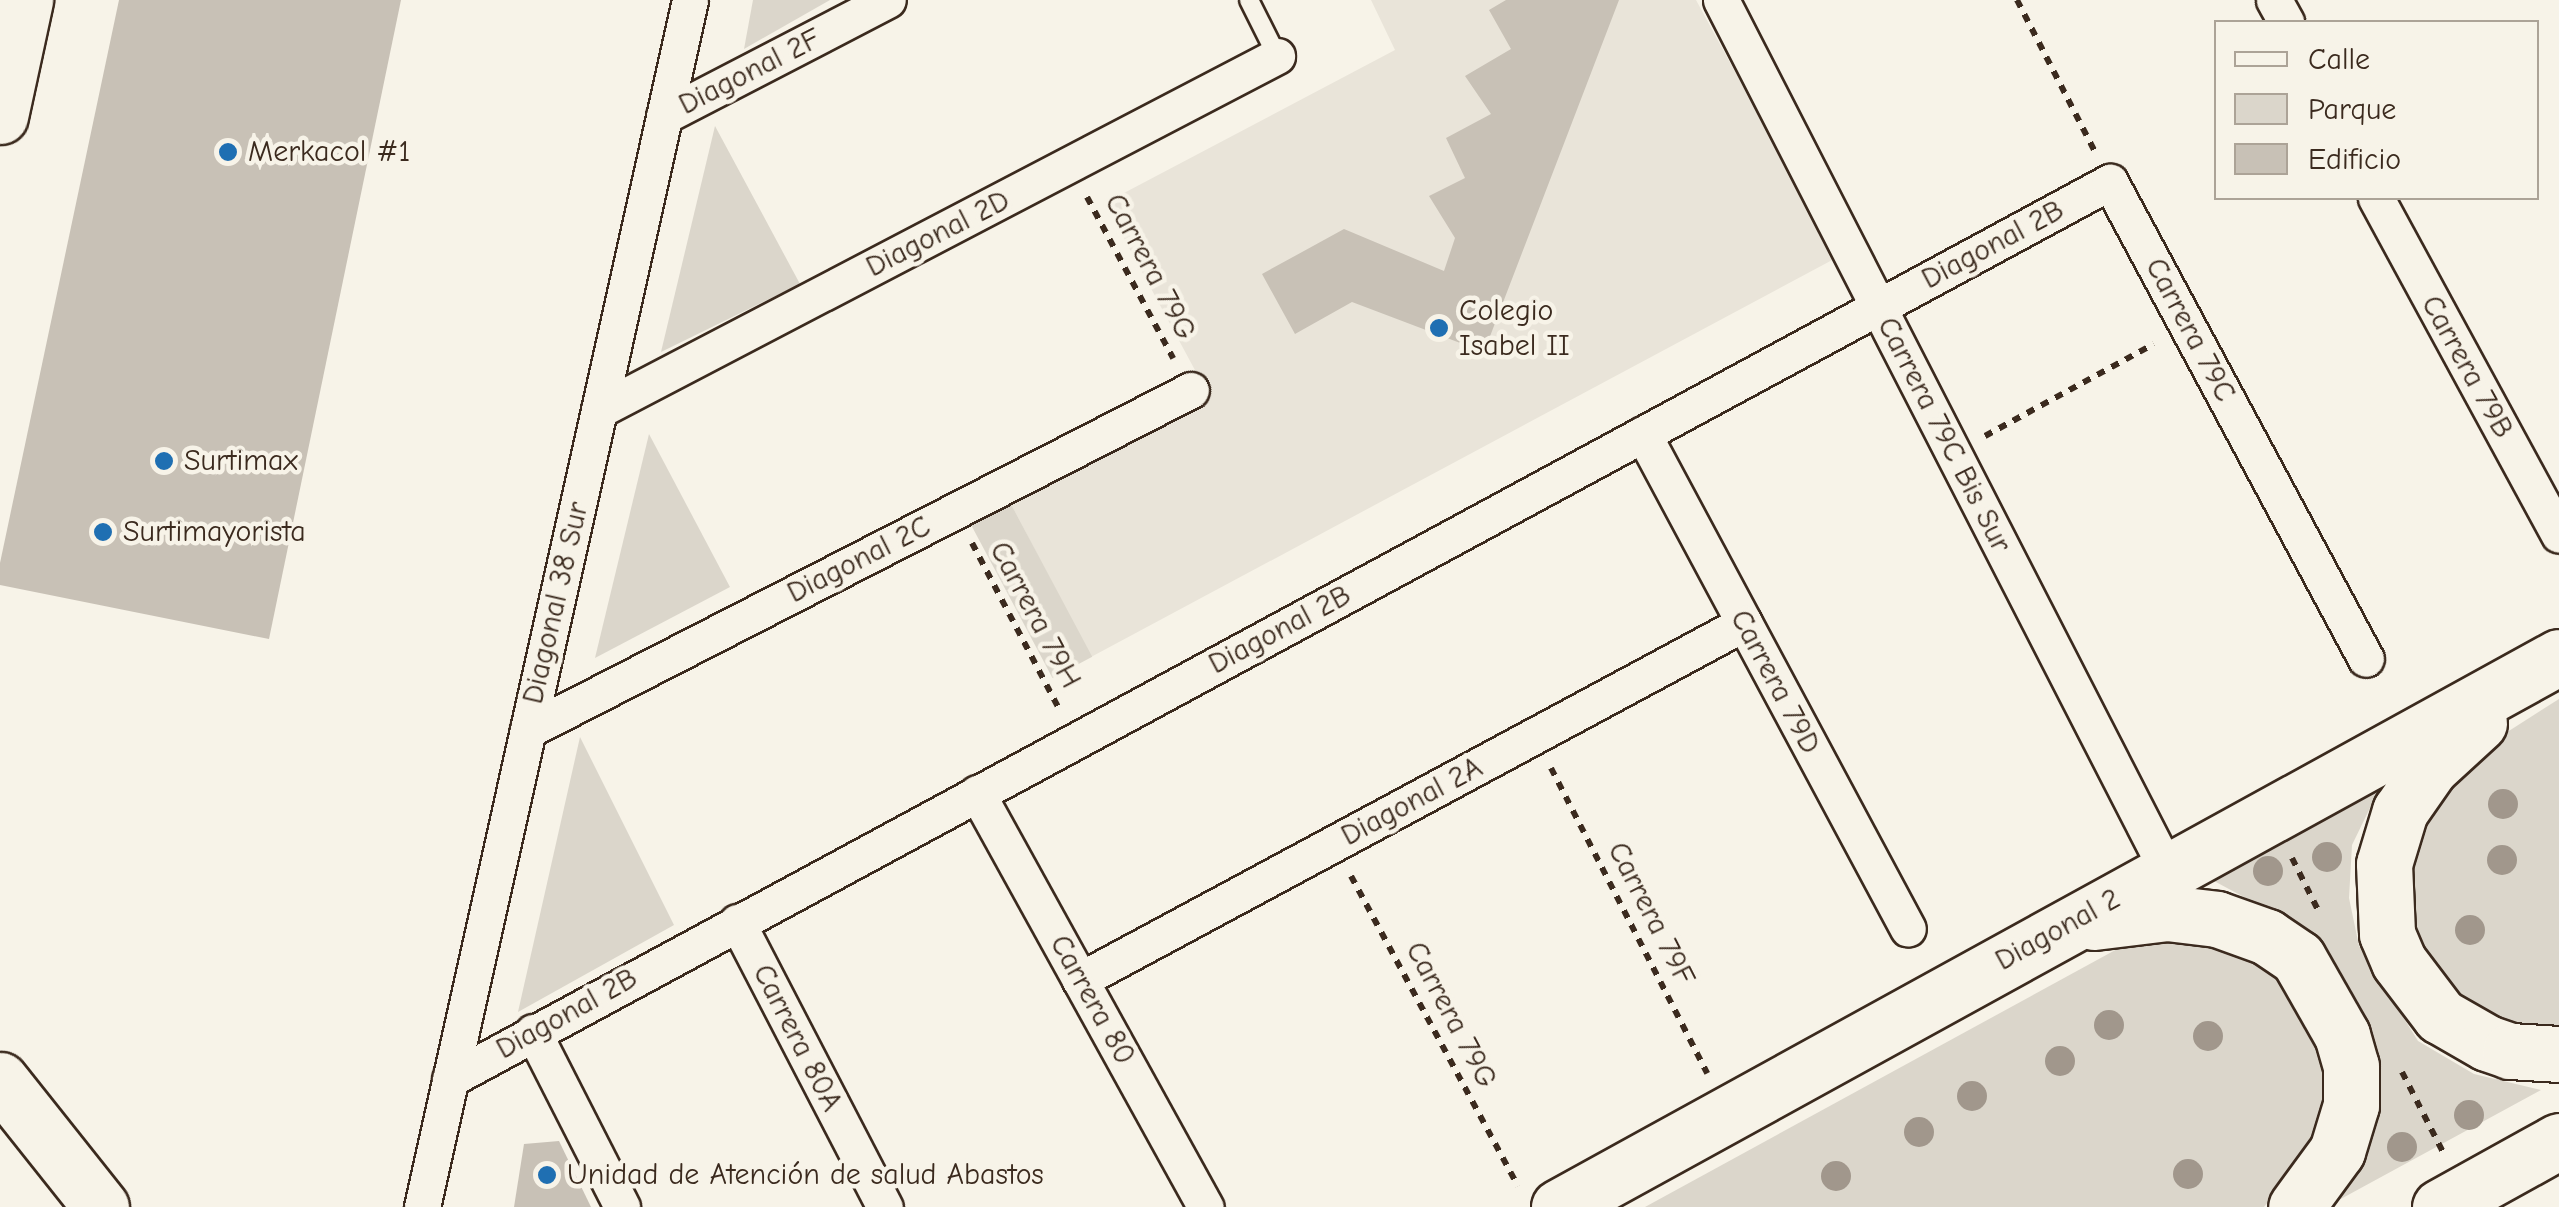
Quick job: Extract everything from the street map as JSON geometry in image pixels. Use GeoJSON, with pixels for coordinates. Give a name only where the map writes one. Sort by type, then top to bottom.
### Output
{"type":"FeatureCollection","features":[{"type":"Feature","properties":{"kind":"main road"},"geometry":{"type":"LineString","coordinates":[[0,116],[25,0]]}},
{"type":"Feature","properties":{"kind":"main road"},"geometry":{"type":"LineString","coordinates":[[2559,658],[2430,768],[2400,811],[2384,864],[2387,934],[2399,962],[2440,1016],[2486,1043],[2510,1050],[2559,1054]]}},
{"type":"Feature","properties":{"kind":"main road","name":"Diagonal 2"},"geometry":{"type":"LineString","coordinates":[[1540,1201],[1727,1112],[2559,658]]}},
{"type":"Feature","properties":{"kind":"main road"},"geometry":{"type":"LineString","coordinates":[[2060,929],[2167,914],[2217,919],[2267,937],[2298,958],[2342,1035],[2351,1066],[2351,1105],[2337,1151],[2296,1207]]}},
{"type":"Feature","properties":{"kind":"main road"},"geometry":{"type":"LineString","coordinates":[[0,1080],[100,1207]]}},
{"type":"Feature","properties":{"kind":"main road"},"geometry":{"type":"LineString","coordinates":[[2440,1207],[2559,1141]]}},
{"type":"Feature","properties":{"kind":"street","name":"Diagonal 38 Sur"},"geometry":{"type":"LineString","coordinates":[[422,1207],[690,0]]}},
{"type":"Feature","properties":{"kind":"street","name":"Diagonal 2F"},"geometry":{"type":"LineString","coordinates":[[664,116],[888,0]]}},
{"type":"Feature","properties":{"kind":"street","name":"Carrera 79C Bis Sur"},"geometry":{"type":"LineString","coordinates":[[1720,0],[2167,870]]}},
{"type":"Feature","properties":{"kind":"street","name":"Diagonal 2D"},"geometry":{"type":"LineString","coordinates":[[598,410],[1277,56]]}},
{"type":"Feature","properties":{"kind":"street","name":"Diagonal 2B"},"geometry":{"type":"LineString","coordinates":[[450,1079],[2110,182]]}},
{"type":"Feature","properties":{"kind":"street","name":"Carrera 79C"},"geometry":{"type":"LineString","coordinates":[[2110,182],[2366,659]]}},
{"type":"Feature","properties":{"kind":"street","name":"Carrera 79B"},"geometry":{"type":"LineString","coordinates":[[2377,200],[2559,536]]}},
{"type":"Feature","properties":{"kind":"street","name":"Diagonal 2C"},"geometry":{"type":"LineString","coordinates":[[528,730],[1190,390]]}},
{"type":"Feature","properties":{"kind":"street","name":"Carrera 79D"},"geometry":{"type":"LineString","coordinates":[[1643,434],[1908,929]]}},
{"type":"Feature","properties":{"kind":"street","name":"Diagonal 2A"},"geometry":{"type":"LineString","coordinates":[[1080,980],[1744,623]]}},
{"type":"Feature","properties":{"kind":"street","name":"Carrera 80"},"geometry":{"type":"LineString","coordinates":[[977,793],[1206,1207]]}},
{"type":"Feature","properties":{"kind":"street","name":"Carrera 80A"},"geometry":{"type":"LineString","coordinates":[[738,922],[884,1207]]}},
{"type":"Feature","properties":{"kind":"street"},"geometry":{"type":"LineString","coordinates":[[533,1032],[622,1207]]}},
{"type":"Feature","properties":{"kind":"lane"},"geometry":{"type":"LineString","coordinates":[[1249,0],[1277,56]]}},
{"type":"Feature","properties":{"kind":"path"},"geometry":{"type":"LineString","coordinates":[[2017,0],[2110,182]]}},
{"type":"Feature","properties":{"kind":"path","name":"Carrera 79G"},"geometry":{"type":"LineString","coordinates":[[1070,165],[1190,390]]}},
{"type":"Feature","properties":{"kind":"path"},"geometry":{"type":"LineString","coordinates":[[1954,454],[2188,325]]}},
{"type":"Feature","properties":{"kind":"path","name":"Carrera 79H"},"geometry":{"type":"LineString","coordinates":[[955,511],[1075,740]]}},
{"type":"Feature","properties":{"kind":"path","name":"Carrera 79F"},"geometry":{"type":"LineString","coordinates":[[1534,736],[1727,1112]]}},
{"type":"Feature","properties":{"kind":"path","name":"Carrera 79G"},"geometry":{"type":"LineString","coordinates":[[1334,844],[1540,1201]]}},
{"type":"Feature","properties":{"kind":"shaded area","name":"Colegio Isabel II"},"geometry":{"type":"Polygon","coordinates":[[[1371,0],[1696,0],[1836,258],[1091,657],[1011,504],[1210,398],[1105,203],[1395,50],[1371,0]]]}},
{"type":"Feature","properties":{"kind":"green space"},"geometry":{"type":"Polygon","coordinates":[[[753,0],[830,0],[744,49],[753,0]]]}},
{"type":"Feature","properties":{"kind":"green space"},"geometry":{"type":"Polygon","coordinates":[[[715,126],[800,284],[661,352],[715,126]]]}},
{"type":"Feature","properties":{"kind":"green space"},"geometry":{"type":"Polygon","coordinates":[[[649,434],[730,587],[595,658],[649,434]]]}},
{"type":"Feature","properties":{"kind":"green space"},"geometry":{"type":"Polygon","coordinates":[[[1011,504],[1092,657],[1052,678],[971,525],[1011,504]]]}},
{"type":"Feature","properties":{"kind":"green space"},"geometry":{"type":"Polygon","coordinates":[[[2559,699],[2559,1034],[2534,1038],[2469,1010],[2437,974],[2413,933],[2406,882],[2432,789],[2501,736],[2559,699]]]}},
{"type":"Feature","properties":{"kind":"green space"},"geometry":{"type":"Polygon","coordinates":[[[580,737],[674,925],[518,1012],[580,737]]]}},
{"type":"Feature","properties":{"kind":"green space"},"geometry":{"type":"Polygon","coordinates":[[[2386,775],[2352,845],[2349,898],[2359,946],[2418,1041],[2474,1074],[2541,1090],[2326,1207],[2351,1170],[2287,920],[2199,873],[2386,775]]]}},
{"type":"Feature","properties":{"kind":"green space"},"geometry":{"type":"Polygon","coordinates":[[[2168,941],[2205,941],[2257,960],[2297,990],[2323,1044],[2328,1105],[2309,1152],[2264,1207],[1645,1207],[2119,948],[2168,941]]]}},
{"type":"Feature","properties":{"kind":"building"},"geometry":{"type":"Polygon","coordinates":[[[119,0],[401,0],[269,639],[0,585],[0,563],[119,0]]]}},
{"type":"Feature","properties":{"kind":"building"},"geometry":{"type":"Polygon","coordinates":[[[1506,0],[1619,0],[1484,352],[1352,302],[1295,334],[1262,274],[1344,229],[1444,271],[1455,238],[1429,196],[1465,178],[1446,138],[1491,114],[1465,76],[1511,49],[1489,10],[1506,0]]]}},
{"type":"Feature","properties":{"kind":"building","name":"Unidad de Atención de salud Abastos"},"geometry":{"type":"Polygon","coordinates":[[[559,1141],[591,1207],[514,1207],[524,1144],[559,1141]]]}},
{"type":"Feature","properties":{"kind":"place","name":"Merkacol #1"},"geometry":{"type":"Point","coordinates":[228,152]}},
{"type":"Feature","properties":{"kind":"place","name":"Colegio Isabel II"},"geometry":{"type":"Point","coordinates":[1439,328]}},
{"type":"Feature","properties":{"kind":"place","name":"Surtimax"},"geometry":{"type":"Point","coordinates":[164,461]}},
{"type":"Feature","properties":{"kind":"place","name":"Surtimayorista"},"geometry":{"type":"Point","coordinates":[103,532]}},
{"type":"Feature","properties":{"kind":"place","name":"Unidad de Atención de salud Abastos"},"geometry":{"type":"Point","coordinates":[547,1175]}}]}
